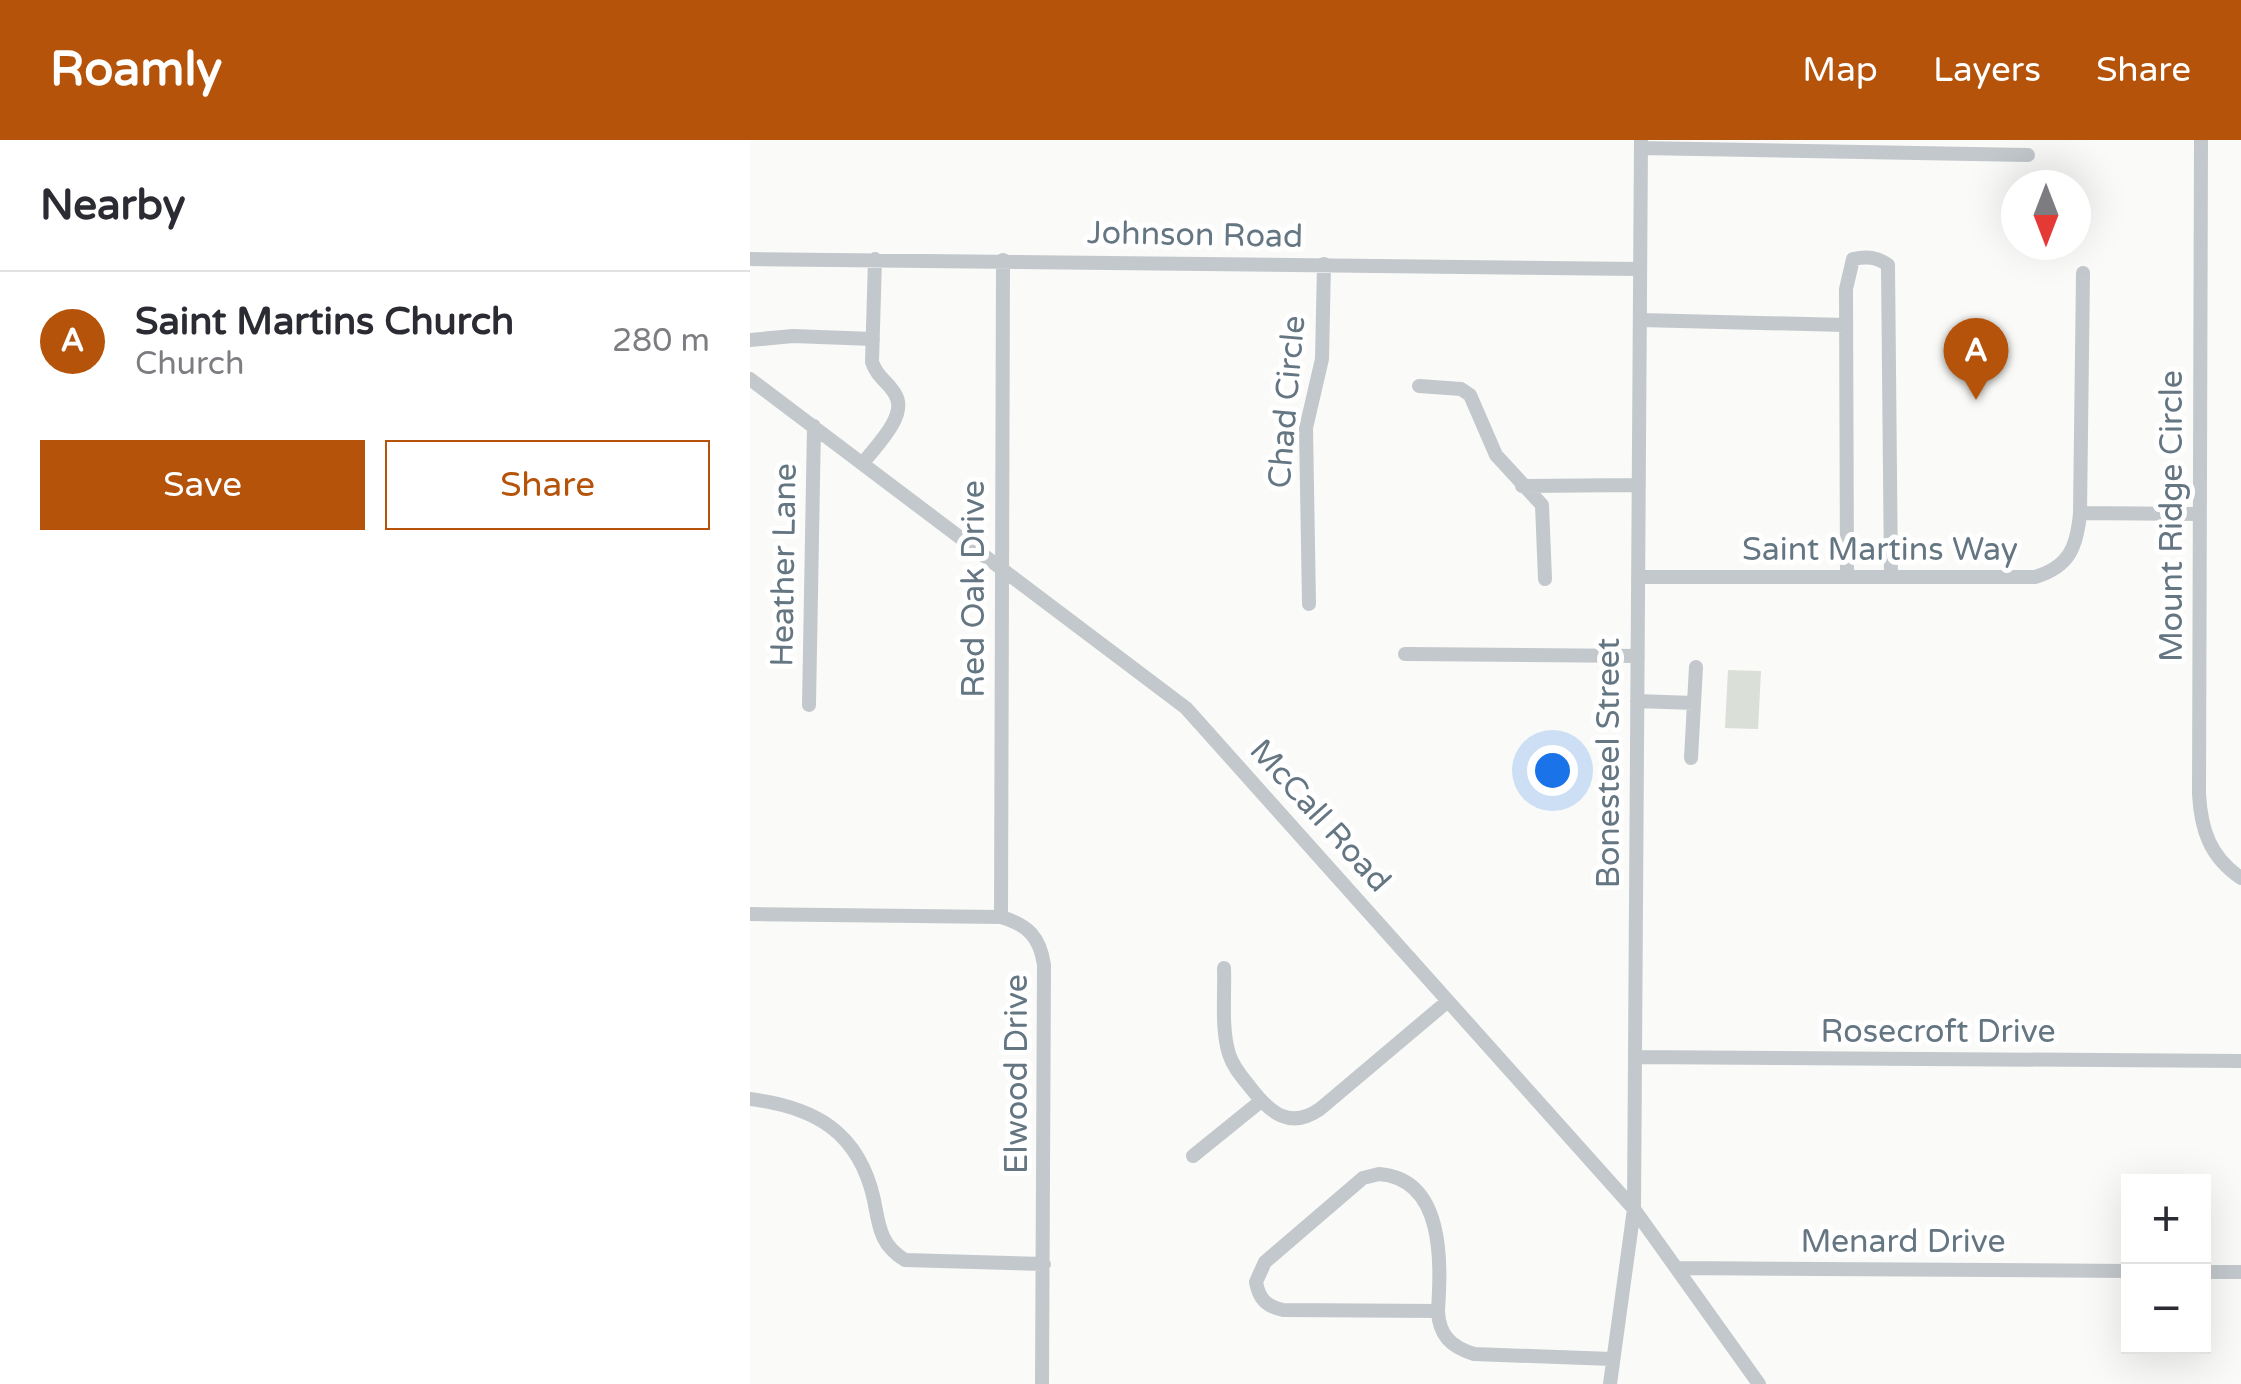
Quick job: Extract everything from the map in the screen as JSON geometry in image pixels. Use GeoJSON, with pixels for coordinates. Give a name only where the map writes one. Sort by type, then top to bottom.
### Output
{"type":"FeatureCollection","features":[{"type":"Feature","properties":{"kind":"street","name":"Mount Ridge Circle"},"geometry":{"type":"LineString","coordinates":[[2200,140],[2200,821],[2218,859],[2241,878]]}},
{"type":"Feature","properties":{"kind":"street"},"geometry":{"type":"LineString","coordinates":[[1641,144],[2028,155]]}},
{"type":"Feature","properties":{"kind":"street","name":"Bonesteel Street"},"geometry":{"type":"LineString","coordinates":[[1610,1384],[1634,1209],[1641,144]]}},
{"type":"Feature","properties":{"kind":"street","name":"Johnson Road"},"geometry":{"type":"LineString","coordinates":[[750,259],[1640,270]]}},
{"type":"Feature","properties":{"kind":"street"},"geometry":{"type":"LineString","coordinates":[[864,463],[895,420],[899,401],[878,376],[872,362],[875,259]]}},
{"type":"Feature","properties":{"kind":"street"},"geometry":{"type":"LineString","coordinates":[[1846,577],[1845,325],[1846,289],[1853,259],[1879,259],[1888,265],[1892,577]]}},
{"type":"Feature","properties":{"kind":"street","name":"Red Oak Drive"},"geometry":{"type":"LineString","coordinates":[[1002,917],[1004,260]]}},
{"type":"Feature","properties":{"kind":"street","name":"Chad Circle"},"geometry":{"type":"LineString","coordinates":[[1309,604],[1306,428],[1322,359],[1324,264]]}},
{"type":"Feature","properties":{"kind":"street","name":"Saint Martins Way"},"geometry":{"type":"LineString","coordinates":[[1638,577],[2035,577],[2055,571],[2069,558],[2078,540],[2083,274]]}},
{"type":"Feature","properties":{"kind":"street"},"geometry":{"type":"LineString","coordinates":[[1640,320],[1845,325]]}},
{"type":"Feature","properties":{"kind":"street"},"geometry":{"type":"LineString","coordinates":[[750,340],[872,339]]}},
{"type":"Feature","properties":{"kind":"street","name":"McCall Road"},"geometry":{"type":"LineString","coordinates":[[750,379],[1186,708],[1634,1209],[1758,1384]]}},
{"type":"Feature","properties":{"kind":"street"},"geometry":{"type":"LineString","coordinates":[[1419,386],[1461,389],[1470,395],[1496,456],[1542,505],[1545,579]]}},
{"type":"Feature","properties":{"kind":"street","name":"Heather Lane"},"geometry":{"type":"LineString","coordinates":[[808,705],[814,426]]}},
{"type":"Feature","properties":{"kind":"street"},"geometry":{"type":"LineString","coordinates":[[1522,486],[1639,485]]}},
{"type":"Feature","properties":{"kind":"street"},"geometry":{"type":"LineString","coordinates":[[2080,514],[2199,514]]}},
{"type":"Feature","properties":{"kind":"street"},"geometry":{"type":"LineString","coordinates":[[1405,654],[1638,656]]}},
{"type":"Feature","properties":{"kind":"street"},"geometry":{"type":"LineString","coordinates":[[1691,758],[1696,667]]}},
{"type":"Feature","properties":{"kind":"street"},"geometry":{"type":"LineString","coordinates":[[1637,700],[1694,703]]}},
{"type":"Feature","properties":{"kind":"street"},"geometry":{"type":"LineString","coordinates":[[750,914],[1002,917]]}},
{"type":"Feature","properties":{"kind":"street","name":"Elwood Drive"},"geometry":{"type":"LineString","coordinates":[[1002,917],[1031,932],[1041,947],[1044,965],[1042,1384]]}},
{"type":"Feature","properties":{"kind":"street"},"geometry":{"type":"LineString","coordinates":[[1224,968],[1229,1054],[1260,1101],[1284,1119],[1309,1116],[1448,1001]]}},
{"type":"Feature","properties":{"kind":"street","name":"Rosecroft Drive"},"geometry":{"type":"LineString","coordinates":[[1635,1058],[2241,1061]]}},
{"type":"Feature","properties":{"kind":"street"},"geometry":{"type":"LineString","coordinates":[[750,1100],[801,1109],[840,1133],[864,1167],[880,1236],[905,1260],[1044,1264]]}},
{"type":"Feature","properties":{"kind":"street"},"geometry":{"type":"LineString","coordinates":[[1194,1156],[1260,1101]]}},
{"type":"Feature","properties":{"kind":"street"},"geometry":{"type":"LineString","coordinates":[[1438,1311],[1283,1310],[1271,1308],[1262,1300],[1256,1282],[1265,1262],[1363,1178],[1387,1174],[1398,1177],[1418,1194],[1436,1228],[1441,1262],[1438,1311],[1444,1336],[1461,1350],[1474,1354],[1612,1359]]}},
{"type":"Feature","properties":{"kind":"street","name":"Menard Drive"},"geometry":{"type":"LineString","coordinates":[[1677,1268],[2121,1271]]}},
{"type":"Feature","properties":{"kind":"street"},"geometry":{"type":"LineString","coordinates":[[2211,1272],[2241,1272]]}},
{"type":"Feature","properties":{"kind":"shaded area"},"geometry":{"type":"Polygon","coordinates":[[[1728,670],[1761,671],[1758,729],[1725,728],[1728,670]]]}},
{"type":"Feature","properties":{"kind":"place","name":"Saint Martins Church"},"geometry":{"type":"Point","coordinates":[1976,400]}}]}
